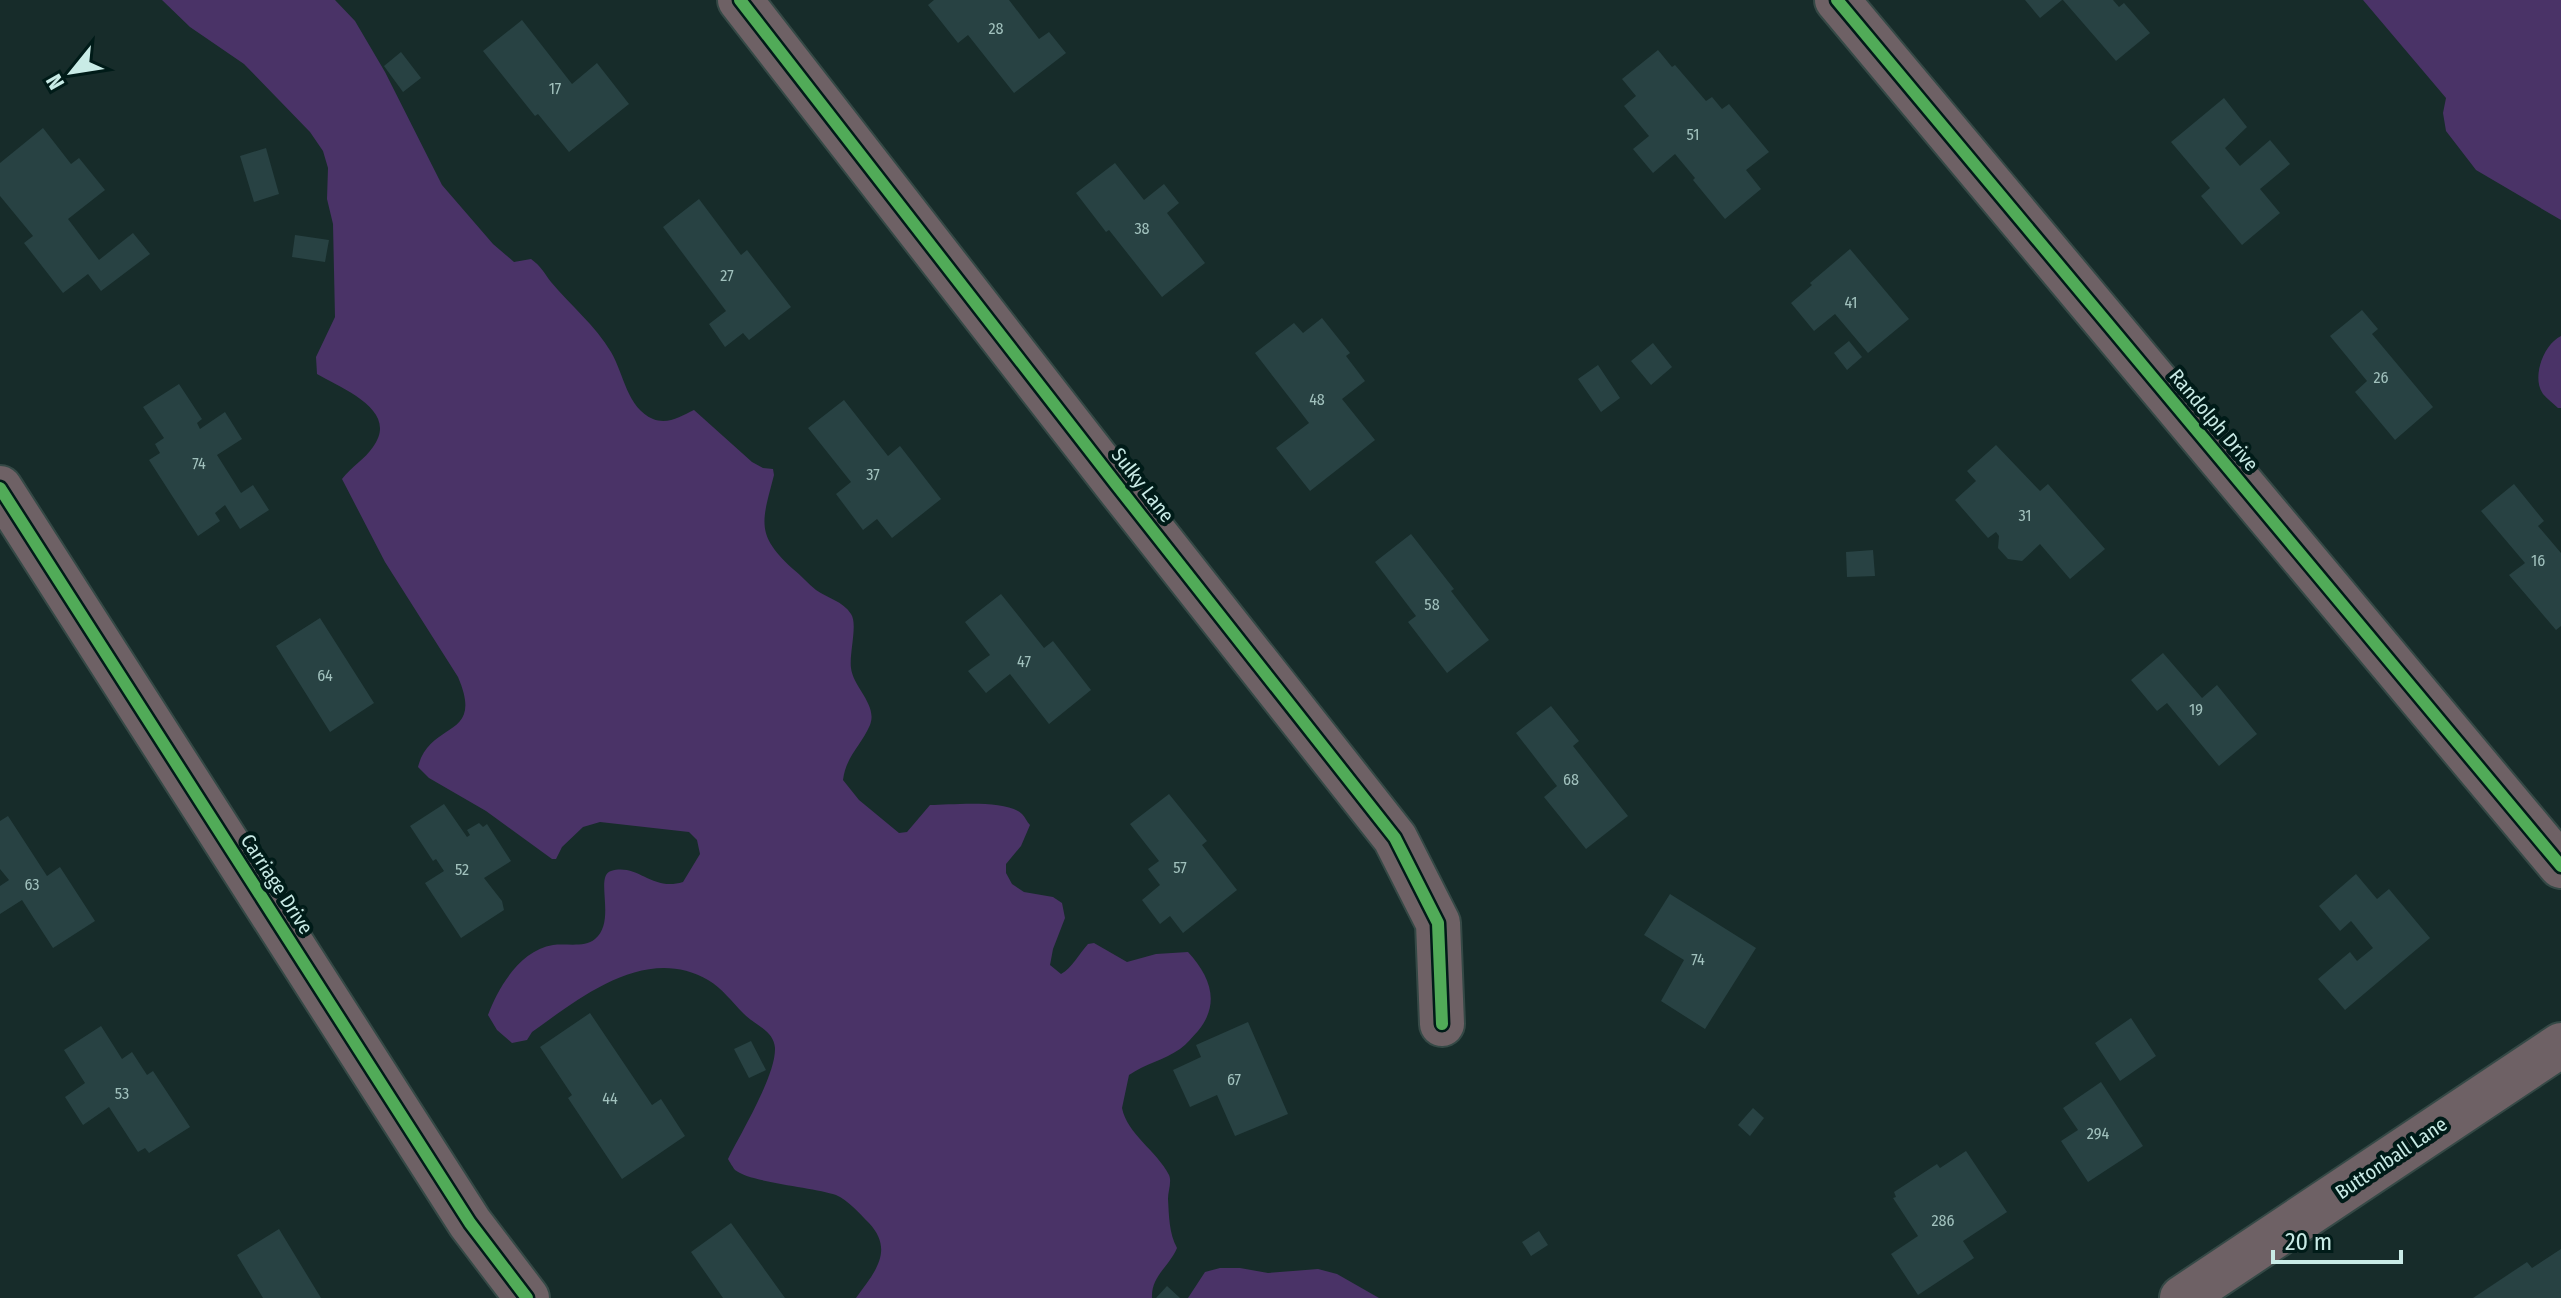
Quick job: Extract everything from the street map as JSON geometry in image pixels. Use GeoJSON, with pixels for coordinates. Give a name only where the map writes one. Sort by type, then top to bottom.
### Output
{"type":"FeatureCollection","features":[{"type":"Feature","properties":{"kind":"street","name":"Sulky Lane"},"geometry":{"type":"LineString","coordinates":[[740,0],[1395,838],[1438,923],[1442,1024]]}},
{"type":"Feature","properties":{"kind":"street","name":"Randolph Drive"},"geometry":{"type":"LineString","coordinates":[[1837,0],[2561,866]]}},
{"type":"Feature","properties":{"kind":"street","name":"Carriage Drive"},"geometry":{"type":"LineString","coordinates":[[0,488],[470,1223],[527,1298]]}},
{"type":"Feature","properties":{"kind":"street","name":"Buttonball Lane"},"geometry":{"type":"LineString","coordinates":[[2182,1298],[2561,1045]]}},
{"type":"Feature","properties":{"kind":"shaded area"},"geometry":{"type":"Polygon","coordinates":[[[162,0],[335,0],[355,21],[385,72],[442,185],[493,244],[514,262],[531,259],[540,267],[605,342],[637,407],[653,419],[664,421],[694,410],[752,462],[773,469],[765,516],[767,536],[772,546],[810,585],[844,606],[853,619],[851,668],[872,718],[847,764],[843,780],[859,800],[899,833],[907,832],[930,805],[1004,806],[1022,814],[1030,825],[1021,846],[1006,864],[1006,873],[1012,884],[1024,892],[1053,897],[1062,903],[1065,918],[1050,965],[1061,974],[1088,944],[1094,943],[1127,962],[1156,954],[1188,952],[1196,961],[1210,990],[1211,1000],[1205,1021],[1180,1049],[1129,1075],[1122,1108],[1130,1126],[1164,1166],[1170,1178],[1169,1218],[1177,1248],[1154,1284],[1152,1298],[856,1298],[875,1271],[881,1252],[877,1233],[869,1223],[836,1195],[743,1174],[735,1170],[728,1159],[770,1073],[774,1042],[722,991],[708,980],[685,970],[661,968],[638,971],[615,979],[571,1004],[532,1032],[527,1040],[512,1043],[497,1030],[488,1015],[504,982],[521,962],[541,948],[591,942],[601,931],[606,875],[621,870],[662,883],[683,882],[700,854],[697,840],[689,832],[600,822],[583,827],[562,847],[556,859],[552,859],[486,811],[429,778],[418,767],[424,752],[433,742],[460,721],[465,711],[465,697],[458,677],[385,562],[342,479],[373,447],[379,434],[379,422],[364,402],[317,374],[316,357],[335,317],[333,224],[327,199],[328,168],[323,151],[310,132],[244,64],[190,27],[162,0]]]}},
{"type":"Feature","properties":{"kind":"shaded area"},"geometry":{"type":"Polygon","coordinates":[[[2363,0],[2561,0],[2561,220],[2476,170],[2446,131],[2443,113],[2446,98],[2363,0]]]}},
{"type":"Feature","properties":{"kind":"shaded area"},"geometry":{"type":"Polygon","coordinates":[[[2561,336],[2561,408],[2558,408],[2543,394],[2538,379],[2545,353],[2561,336]]]}},
{"type":"Feature","properties":{"kind":"shaded area"},"geometry":{"type":"Polygon","coordinates":[[[1220,1268],[1268,1273],[1318,1269],[1337,1274],[1379,1298],[1188,1298],[1205,1272],[1220,1268]]]}},
{"type":"Feature","properties":{"kind":"building"},"geometry":{"type":"Polygon","coordinates":[[[934,0],[1009,0],[1039,39],[1049,32],[1066,53],[1014,93],[968,35],[958,43],[928,5],[934,0]]]}},
{"type":"Feature","properties":{"kind":"building"},"geometry":{"type":"Polygon","coordinates":[[[2025,0],[2062,0],[2040,18],[2025,0]]]}},
{"type":"Feature","properties":{"kind":"building"},"geometry":{"type":"Polygon","coordinates":[[[2063,0],[2113,0],[2119,7],[2124,3],[2150,33],[2116,61],[2063,0]]]}},
{"type":"Feature","properties":{"kind":"building"},"geometry":{"type":"Polygon","coordinates":[[[522,20],[572,84],[597,63],[629,104],[569,152],[538,114],[535,116],[483,51],[522,20]]]}},
{"type":"Feature","properties":{"kind":"building"},"geometry":{"type":"Polygon","coordinates":[[[1658,50],[1706,101],[1712,97],[1722,109],[1729,104],[1769,152],[1746,170],[1761,189],[1725,219],[1675,154],[1653,173],[1633,149],[1649,136],[1624,106],[1636,96],[1622,79],[1658,50]]]}},
{"type":"Feature","properties":{"kind":"building"},"geometry":{"type":"Polygon","coordinates":[[[401,52],[421,78],[403,92],[384,66],[401,52]]]}},
{"type":"Feature","properties":{"kind":"building"},"geometry":{"type":"Polygon","coordinates":[[[2224,98],[2247,127],[2225,148],[2240,166],[2270,140],[2290,164],[2260,189],[2280,213],[2242,245],[2201,196],[2210,188],[2171,142],[2224,98]]]}},
{"type":"Feature","properties":{"kind":"building"},"geometry":{"type":"Polygon","coordinates":[[[43,128],[71,164],[79,158],[105,190],[68,219],[99,260],[133,233],[150,254],[101,291],[88,274],[63,293],[24,243],[33,236],[0,196],[0,163],[43,128]]]}},
{"type":"Feature","properties":{"kind":"building"},"geometry":{"type":"Polygon","coordinates":[[[266,148],[279,194],[254,202],[240,156],[266,148]]]}},
{"type":"Feature","properties":{"kind":"building"},"geometry":{"type":"Polygon","coordinates":[[[1115,163],[1144,200],[1164,184],[1179,203],[1167,213],[1205,263],[1162,297],[1076,193],[1115,163]]]}},
{"type":"Feature","properties":{"kind":"building"},"geometry":{"type":"Polygon","coordinates":[[[699,199],[741,255],[747,250],[791,307],[749,340],[743,333],[725,347],[709,324],[726,311],[663,227],[699,199]]]}},
{"type":"Feature","properties":{"kind":"building"},"geometry":{"type":"Polygon","coordinates":[[[295,235],[329,240],[325,262],[292,257],[295,235]]]}},
{"type":"Feature","properties":{"kind":"building"},"geometry":{"type":"Polygon","coordinates":[[[1850,249],[1909,319],[1868,353],[1835,314],[1814,331],[1791,303],[1850,249]]]}},
{"type":"Feature","properties":{"kind":"building"},"geometry":{"type":"Polygon","coordinates":[[[2362,310],[2378,329],[2372,334],[2433,407],[2395,440],[2355,392],[2367,381],[2330,336],[2362,310]]]}},
{"type":"Feature","properties":{"kind":"building"},"geometry":{"type":"Polygon","coordinates":[[[1322,318],[1350,353],[1346,356],[1365,381],[1342,399],[1375,440],[1310,491],[1276,448],[1309,423],[1255,353],[1294,323],[1303,333],[1322,318]]]}},
{"type":"Feature","properties":{"kind":"building"},"geometry":{"type":"Polygon","coordinates":[[[1849,341],[1862,357],[1847,370],[1834,353],[1849,341]]]}},
{"type":"Feature","properties":{"kind":"building"},"geometry":{"type":"Polygon","coordinates":[[[1653,343],[1672,367],[1651,385],[1631,361],[1653,343]]]}},
{"type":"Feature","properties":{"kind":"building"},"geometry":{"type":"Polygon","coordinates":[[[1598,365],[1620,398],[1601,412],[1578,379],[1598,365]]]}},
{"type":"Feature","properties":{"kind":"building"},"geometry":{"type":"Polygon","coordinates":[[[179,384],[202,419],[197,423],[200,429],[225,412],[242,439],[217,455],[241,493],[253,485],[269,510],[240,529],[225,505],[215,513],[220,521],[198,536],[149,460],[160,453],[155,444],[164,438],[143,407],[179,384]]]}},
{"type":"Feature","properties":{"kind":"building"},"geometry":{"type":"Polygon","coordinates":[[[844,400],[888,456],[900,446],[941,499],[892,538],[877,519],[863,530],[836,494],[851,482],[808,428],[844,400]]]}},
{"type":"Feature","properties":{"kind":"building"},"geometry":{"type":"Polygon","coordinates":[[[1996,445],[2040,491],[2048,484],[2105,549],[2070,579],[2040,544],[2022,561],[2008,559],[1998,548],[1999,536],[1996,532],[1988,538],[1955,500],[1976,481],[1967,471],[1996,445]]]}},
{"type":"Feature","properties":{"kind":"building"},"geometry":{"type":"Polygon","coordinates":[[[2514,484],[2544,521],[2538,526],[2561,553],[2561,626],[2556,630],[2509,575],[2525,563],[2481,511],[2514,484]]]}},
{"type":"Feature","properties":{"kind":"building"},"geometry":{"type":"Polygon","coordinates":[[[1411,534],[1489,640],[1447,673],[1408,622],[1416,616],[1375,562],[1411,534]]]}},
{"type":"Feature","properties":{"kind":"building"},"geometry":{"type":"Polygon","coordinates":[[[1873,550],[1875,576],[1847,577],[1846,552],[1873,550]]]}},
{"type":"Feature","properties":{"kind":"building"},"geometry":{"type":"Polygon","coordinates":[[[1001,594],[1044,648],[1053,641],[1091,690],[1049,724],[1010,674],[986,693],[968,671],[990,655],[965,622],[1001,594]]]}},
{"type":"Feature","properties":{"kind":"building"},"geometry":{"type":"Polygon","coordinates":[[[320,618],[374,703],[330,732],[276,646],[320,618]]]}},
{"type":"Feature","properties":{"kind":"building"},"geometry":{"type":"Polygon","coordinates":[[[2163,653],[2202,698],[2217,685],[2257,734],[2219,766],[2167,703],[2157,711],[2131,680],[2163,653]]]}},
{"type":"Feature","properties":{"kind":"building"},"geometry":{"type":"Polygon","coordinates":[[[1551,706],[1579,741],[1573,746],[1628,816],[1586,849],[1544,797],[1557,786],[1516,733],[1551,706]]]}},
{"type":"Feature","properties":{"kind":"building"},"geometry":{"type":"Polygon","coordinates":[[[1169,794],[1207,841],[1202,845],[1237,890],[1183,933],[1170,916],[1160,924],[1142,900],[1160,885],[1148,869],[1159,861],[1130,824],[1169,794]]]}},
{"type":"Feature","properties":{"kind":"building"},"geometry":{"type":"Polygon","coordinates":[[[444,804],[467,837],[470,835],[467,830],[479,823],[483,827],[487,824],[511,861],[484,878],[502,901],[504,910],[461,938],[425,883],[444,871],[436,859],[433,861],[410,826],[444,804]]]}},
{"type":"Feature","properties":{"kind":"building"},"geometry":{"type":"Polygon","coordinates":[[[8,816],[47,876],[60,867],[95,921],[53,948],[22,900],[0,914],[0,886],[9,880],[0,869],[0,821],[8,816]]]}},
{"type":"Feature","properties":{"kind":"building"},"geometry":{"type":"Polygon","coordinates":[[[2356,874],[2377,899],[2389,889],[2430,938],[2345,1010],[2318,979],[2350,952],[2357,961],[2373,948],[2351,921],[2340,931],[2319,906],[2356,874]]]}},
{"type":"Feature","properties":{"kind":"building"},"geometry":{"type":"Polygon","coordinates":[[[1670,894],[1756,948],[1705,1029],[1661,1001],[1684,960],[1644,935],[1670,894]]]}},
{"type":"Feature","properties":{"kind":"building"},"geometry":{"type":"Polygon","coordinates":[[[590,1013],[652,1105],[661,1099],[685,1136],[622,1179],[568,1098],[572,1095],[540,1047],[590,1013]]]}},
{"type":"Feature","properties":{"kind":"building"},"geometry":{"type":"Polygon","coordinates":[[[2131,1018],[2156,1056],[2120,1081],[2095,1043],[2131,1018]]]}},
{"type":"Feature","properties":{"kind":"building"},"geometry":{"type":"Polygon","coordinates":[[[1248,1022],[1288,1114],[1235,1136],[1217,1095],[1190,1107],[1173,1070],[1201,1057],[1196,1045],[1248,1022]]]}},
{"type":"Feature","properties":{"kind":"building"},"geometry":{"type":"Polygon","coordinates":[[[101,1026],[122,1059],[132,1052],[147,1075],[153,1071],[190,1127],[149,1153],[145,1148],[138,1152],[109,1107],[83,1125],[65,1097],[85,1083],[64,1050],[101,1026]]]}},
{"type":"Feature","properties":{"kind":"building"},"geometry":{"type":"Polygon","coordinates":[[[751,1041],[766,1070],[749,1078],[734,1049],[751,1041]]]}},
{"type":"Feature","properties":{"kind":"building"},"geometry":{"type":"Polygon","coordinates":[[[2101,1082],[2143,1146],[2088,1182],[2061,1141],[2078,1130],[2063,1108],[2101,1082]]]}},
{"type":"Feature","properties":{"kind":"building"},"geometry":{"type":"Polygon","coordinates":[[[1753,1108],[1764,1118],[1750,1136],[1738,1125],[1753,1108]]]}},
{"type":"Feature","properties":{"kind":"building"},"geometry":{"type":"Polygon","coordinates":[[[1966,1151],[2007,1212],[1963,1241],[1974,1258],[1918,1295],[1891,1254],[1918,1236],[1893,1198],[1896,1197],[1894,1192],[1937,1164],[1940,1168],[1966,1151]]]}},
{"type":"Feature","properties":{"kind":"building"},"geometry":{"type":"Polygon","coordinates":[[[731,1223],[785,1298],[723,1298],[691,1252],[731,1223]]]}},
{"type":"Feature","properties":{"kind":"building"},"geometry":{"type":"Polygon","coordinates":[[[279,1229],[321,1298],[263,1298],[237,1255],[279,1229]]]}},
{"type":"Feature","properties":{"kind":"building"},"geometry":{"type":"Polygon","coordinates":[[[1539,1231],[1548,1245],[1531,1256],[1522,1242],[1539,1231]]]}},
{"type":"Feature","properties":{"kind":"building"},"geometry":{"type":"Polygon","coordinates":[[[2561,1249],[2561,1298],[2473,1298],[2527,1262],[2532,1268],[2561,1249]]]}},
{"type":"Feature","properties":{"kind":"building"},"geometry":{"type":"Polygon","coordinates":[[[1167,1286],[1180,1298],[1156,1298],[1167,1286]]]}},
{"type":"Feature","properties":{"kind":"cycle path"},"geometry":{"type":"LineString","coordinates":[[740,0],[1395,838],[1438,923],[1442,1024]]}},
{"type":"Feature","properties":{"kind":"cycle path"},"geometry":{"type":"LineString","coordinates":[[1837,0],[2561,866]]}},
{"type":"Feature","properties":{"kind":"cycle path"},"geometry":{"type":"LineString","coordinates":[[0,488],[470,1223],[527,1298]]}}]}
